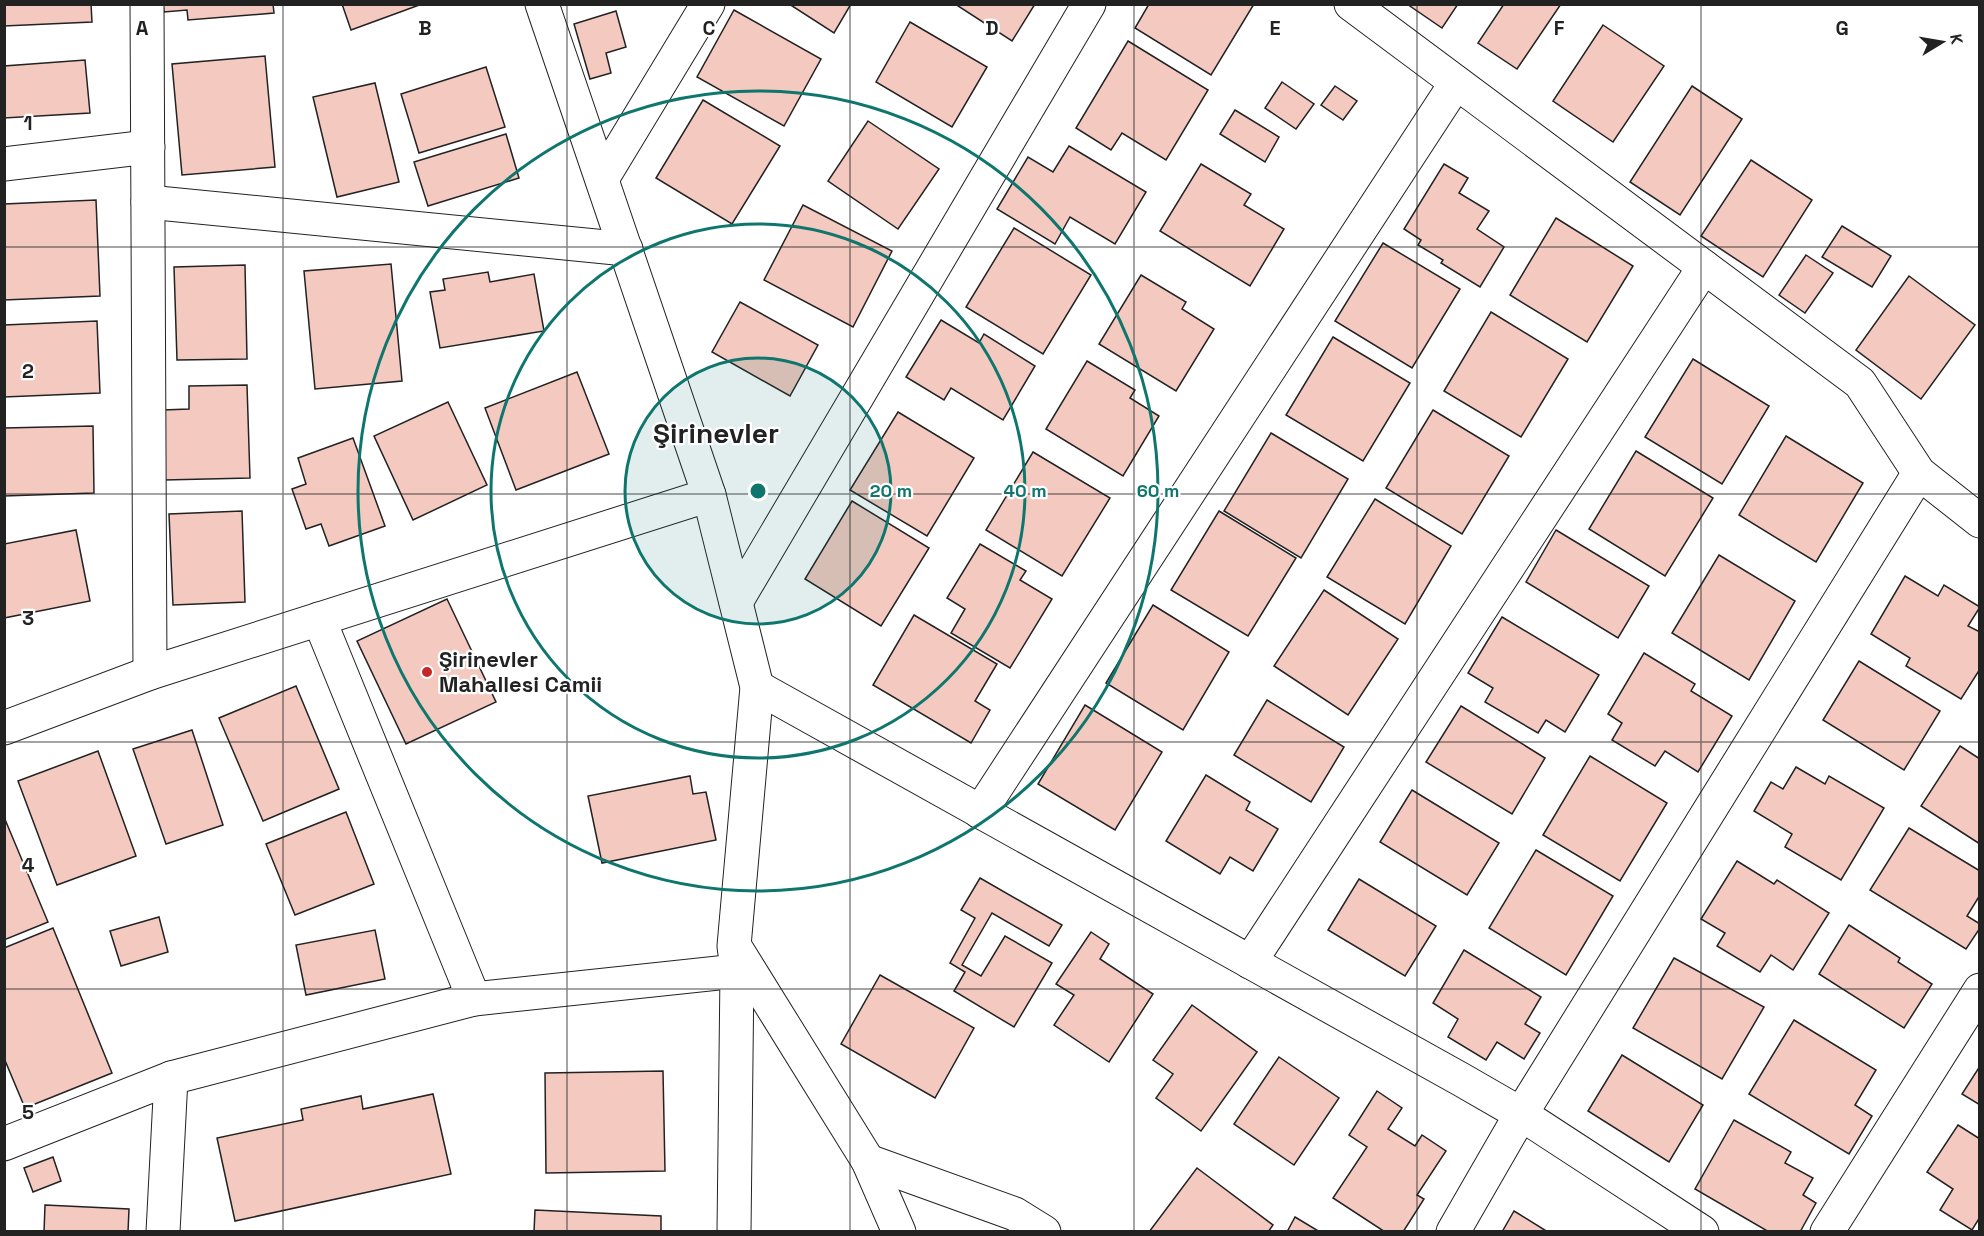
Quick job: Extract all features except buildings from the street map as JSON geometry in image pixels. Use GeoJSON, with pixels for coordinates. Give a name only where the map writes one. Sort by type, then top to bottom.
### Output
{"type":"FeatureCollection","features":[{"type":"Feature","properties":{"kind":"street"},"geometry":{"type":"LineString","coordinates":[[147,4],[150,673]]}},
{"type":"Feature","properties":{"kind":"street"},"geometry":{"type":"LineString","coordinates":[[542,4],[709,495],[757,687],[736,958],[734,1232]]}},
{"type":"Feature","properties":{"kind":"street"},"geometry":{"type":"LineString","coordinates":[[602,179],[708,4]]}},
{"type":"Feature","properties":{"kind":"street"},"geometry":{"type":"LineString","coordinates":[[736,602],[1089,4]]}},
{"type":"Feature","properties":{"kind":"street"},"geometry":{"type":"LineString","coordinates":[[1351,4],[1860,383],[1919,473],[1980,521]]}},
{"type":"Feature","properties":{"kind":"street"},"geometry":{"type":"LineString","coordinates":[[980,812],[1456,83]]}},
{"type":"Feature","properties":{"kind":"street"},"geometry":{"type":"LineString","coordinates":[[4,164],[147,147]]}},
{"type":"Feature","properties":{"kind":"street"},"geometry":{"type":"LineString","coordinates":[[148,202],[626,249]]}},
{"type":"Feature","properties":{"kind":"street"},"geometry":{"type":"LineString","coordinates":[[1250,962],[1704,267]]}},
{"type":"Feature","properties":{"kind":"street"},"geometry":{"type":"LineString","coordinates":[[1453,1232],[1521,1114],[1919,473]]}},
{"type":"Feature","properties":{"kind":"street"},"geometry":{"type":"LineString","coordinates":[[4,728],[150,673],[709,495]]}},
{"type":"Feature","properties":{"kind":"street"},"geometry":{"type":"LineString","coordinates":[[319,619],[474,999]]}},
{"type":"Feature","properties":{"kind":"street"},"geometry":{"type":"LineString","coordinates":[[757,687],[1521,1114],[1702,1232]]}},
{"type":"Feature","properties":{"kind":"street"},"geometry":{"type":"LineString","coordinates":[[4,1144],[171,1078],[474,999],[736,958]]}},
{"type":"Feature","properties":{"kind":"street"},"geometry":{"type":"LineString","coordinates":[[736,958],[868,1161],[899,1232]]}},
{"type":"Feature","properties":{"kind":"street"},"geometry":{"type":"LineString","coordinates":[[1827,1232],[1980,990]]}},
{"type":"Feature","properties":{"kind":"street"},"geometry":{"type":"LineString","coordinates":[[163,1232],[171,1078]]}},
{"type":"Feature","properties":{"kind":"street"},"geometry":{"type":"LineString","coordinates":[[868,1161],[1015,1214],[1044,1232]]}},
{"type":"Feature","properties":{"kind":"place","name":"Şirinevler Mahallesi Camii"},"geometry":{"type":"Point","coordinates":[427,672]}},
{"type":"Feature","properties":{"kind":"district","name":"Şirinevler"},"geometry":{"type":"Point","coordinates":[716,433]}}]}
